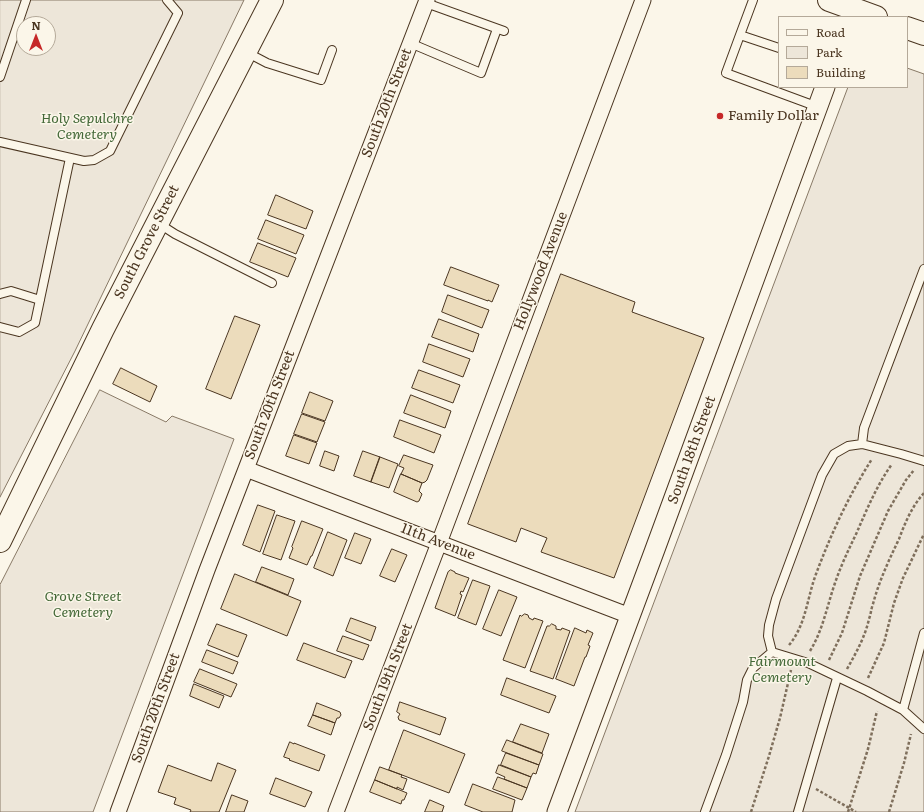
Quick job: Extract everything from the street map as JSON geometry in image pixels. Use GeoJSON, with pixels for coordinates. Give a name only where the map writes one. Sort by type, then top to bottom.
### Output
{"type":"FeatureCollection","features":[{"type":"Feature","properties":{"kind":"main road","name":"South Grove Street"},"geometry":{"type":"LineString","coordinates":[[0,541],[103,329],[272,0]]}},
{"type":"Feature","properties":{"kind":"main road"},"geometry":{"type":"LineString","coordinates":[[829,0],[873,16]]}},
{"type":"Feature","properties":{"kind":"main road"},"geometry":{"type":"LineString","coordinates":[[908,28],[924,34]]}},
{"type":"Feature","properties":{"kind":"street","name":"Hollywood Avenue"},"geometry":{"type":"LineString","coordinates":[[439,543],[643,0]]}},
{"type":"Feature","properties":{"kind":"street","name":"South 20th Street"},"geometry":{"type":"LineString","coordinates":[[118,812],[207,570],[426,1]]}},
{"type":"Feature","properties":{"kind":"street","name":"South 18th Street"},"geometry":{"type":"LineString","coordinates":[[557,812],[825,88]]}},
{"type":"Feature","properties":{"kind":"street","name":"11th Avenue"},"geometry":{"type":"LineString","coordinates":[[246,469],[630,616]]}},
{"type":"Feature","properties":{"kind":"street","name":"South 19th Street"},"geometry":{"type":"LineString","coordinates":[[336,812],[439,543]]}},
{"type":"Feature","properties":{"kind":"lane"},"geometry":{"type":"LineString","coordinates":[[0,77],[26,0]]}},
{"type":"Feature","properties":{"kind":"lane"},"geometry":{"type":"LineString","coordinates":[[0,142],[84,161],[94,160],[110,151],[178,13],[168,0]]}},
{"type":"Feature","properties":{"kind":"lane"},"geometry":{"type":"LineString","coordinates":[[753,0],[726,73],[818,107]]}},
{"type":"Feature","properties":{"kind":"lane"},"geometry":{"type":"LineString","coordinates":[[410,43],[481,73],[500,30],[426,1]]}},
{"type":"Feature","properties":{"kind":"lane"},"geometry":{"type":"LineString","coordinates":[[740,35],[778,48]]}},
{"type":"Feature","properties":{"kind":"lane"},"geometry":{"type":"LineString","coordinates":[[245,52],[267,63],[321,80],[332,50]]}},
{"type":"Feature","properties":{"kind":"lane"},"geometry":{"type":"LineString","coordinates":[[0,327],[19,332],[35,323],[70,158]]}},
{"type":"Feature","properties":{"kind":"lane"},"geometry":{"type":"LineString","coordinates":[[158,222],[175,234],[272,283]]}},
{"type":"Feature","properties":{"kind":"lane"},"geometry":{"type":"LineString","coordinates":[[862,444],[864,428],[891,360],[924,269]]}},
{"type":"Feature","properties":{"kind":"lane"},"geometry":{"type":"LineString","coordinates":[[0,294],[11,291],[40,300]]}},
{"type":"Feature","properties":{"kind":"lane"},"geometry":{"type":"LineString","coordinates":[[772,652],[768,636],[769,625],[776,599],[822,475],[834,454],[848,446],[862,444],[924,461]]}},
{"type":"Feature","properties":{"kind":"lane"},"geometry":{"type":"LineString","coordinates":[[903,710],[924,633]]}},
{"type":"Feature","properties":{"kind":"lane"},"geometry":{"type":"LineString","coordinates":[[772,652],[808,663],[868,692],[903,710],[924,729]]}},
{"type":"Feature","properties":{"kind":"lane"},"geometry":{"type":"LineString","coordinates":[[705,812],[726,755],[743,702],[747,680],[753,668],[772,652]]}},
{"type":"Feature","properties":{"kind":"lane"},"geometry":{"type":"LineString","coordinates":[[798,812],[837,678]]}},
{"type":"Feature","properties":{"kind":"path"},"geometry":{"type":"LineString","coordinates":[[789,646],[799,630],[821,561],[842,513],[852,492],[874,455]]}},
{"type":"Feature","properties":{"kind":"path"},"geometry":{"type":"LineString","coordinates":[[808,655],[816,643],[830,597],[861,522],[882,481],[895,460]]}},
{"type":"Feature","properties":{"kind":"path"},"geometry":{"type":"LineString","coordinates":[[827,663],[840,638],[860,576],[888,511],[916,466]]}},
{"type":"Feature","properties":{"kind":"path"},"geometry":{"type":"LineString","coordinates":[[844,673],[858,649],[865,632],[870,618],[872,605],[881,580],[904,526],[911,512],[924,493]]}},
{"type":"Feature","properties":{"kind":"path"},"geometry":{"type":"LineString","coordinates":[[868,678],[884,643],[894,603],[903,578],[924,534]]}},
{"type":"Feature","properties":{"kind":"path"},"geometry":{"type":"LineString","coordinates":[[751,812],[780,718],[791,668]]}},
{"type":"Feature","properties":{"kind":"path"},"geometry":{"type":"LineString","coordinates":[[848,812],[868,749],[878,708]]}},
{"type":"Feature","properties":{"kind":"path"},"geometry":{"type":"LineString","coordinates":[[889,812],[904,763],[912,729]]}},
{"type":"Feature","properties":{"kind":"path"},"geometry":{"type":"LineString","coordinates":[[815,788],[856,812]]}},
{"type":"Feature","properties":{"kind":"green space","name":"Holy Sepulchre Cemetery"},"geometry":{"type":"Polygon","coordinates":[[[0,0],[244,0],[75,351],[0,497],[0,0]]]}},
{"type":"Feature","properties":{"kind":"green space","name":"Fairmount Cemetery"},"geometry":{"type":"Polygon","coordinates":[[[908,68],[924,74],[924,812],[575,812],[848,88],[908,88],[908,68]]]}},
{"type":"Feature","properties":{"kind":"green space","name":"Grove Street Cemetery"},"geometry":{"type":"Polygon","coordinates":[[[100,390],[166,422],[172,416],[234,439],[93,812],[0,812],[0,585],[100,390]]]}},
{"type":"Feature","properties":{"kind":"building"},"geometry":{"type":"Polygon","coordinates":[[[276,195],[313,211],[306,229],[268,215],[276,195]]]}},
{"type":"Feature","properties":{"kind":"building"},"geometry":{"type":"Polygon","coordinates":[[[266,220],[304,235],[296,254],[258,239],[266,220]]]}},
{"type":"Feature","properties":{"kind":"building"},"geometry":{"type":"Polygon","coordinates":[[[258,243],[296,258],[288,277],[250,262],[258,243]]]}},
{"type":"Feature","properties":{"kind":"building"},"geometry":{"type":"Polygon","coordinates":[[[451,267],[499,285],[492,302],[444,285],[451,267]]]}},
{"type":"Feature","properties":{"kind":"building"},"geometry":{"type":"Polygon","coordinates":[[[561,274],[635,302],[632,312],[704,338],[614,578],[541,552],[547,538],[521,528],[516,542],[468,524],[561,274]]]}},
{"type":"Feature","properties":{"kind":"building"},"geometry":{"type":"Polygon","coordinates":[[[448,295],[489,310],[482,328],[442,312],[448,295]]]}},
{"type":"Feature","properties":{"kind":"building"},"geometry":{"type":"Polygon","coordinates":[[[235,316],[260,325],[231,399],[206,389],[235,316]]]}},
{"type":"Feature","properties":{"kind":"building"},"geometry":{"type":"Polygon","coordinates":[[[439,319],[479,334],[473,352],[432,337],[439,319]]]}},
{"type":"Feature","properties":{"kind":"building"},"geometry":{"type":"Polygon","coordinates":[[[429,344],[470,359],[463,377],[423,362],[429,344]]]}},
{"type":"Feature","properties":{"kind":"building"},"geometry":{"type":"Polygon","coordinates":[[[121,368],[157,386],[150,402],[113,384],[121,368]]]}},
{"type":"Feature","properties":{"kind":"building"},"geometry":{"type":"Polygon","coordinates":[[[419,370],[460,385],[453,403],[412,388],[419,370]]]}},
{"type":"Feature","properties":{"kind":"building"},"geometry":{"type":"Polygon","coordinates":[[[310,392],[333,401],[325,421],[302,413],[310,392]]]}},
{"type":"Feature","properties":{"kind":"building"},"geometry":{"type":"Polygon","coordinates":[[[411,395],[451,411],[445,428],[404,413],[411,395]]]}},
{"type":"Feature","properties":{"kind":"building"},"geometry":{"type":"Polygon","coordinates":[[[302,414],[325,422],[317,442],[294,434],[302,414]]]}},
{"type":"Feature","properties":{"kind":"building"},"geometry":{"type":"Polygon","coordinates":[[[400,420],[441,435],[434,453],[394,437],[400,420]]]}},
{"type":"Feature","properties":{"kind":"building"},"geometry":{"type":"Polygon","coordinates":[[[294,435],[317,443],[309,464],[286,456],[294,435]]]}},
{"type":"Feature","properties":{"kind":"building"},"geometry":{"type":"Polygon","coordinates":[[[325,451],[339,456],[334,471],[320,466],[325,451]]]}},
{"type":"Feature","properties":{"kind":"building"},"geometry":{"type":"Polygon","coordinates":[[[363,451],[380,457],[371,482],[354,476],[363,451]]]}},
{"type":"Feature","properties":{"kind":"building"},"geometry":{"type":"Polygon","coordinates":[[[404,455],[433,465],[425,482],[422,483],[401,474],[404,468],[399,466],[404,455]]]}},
{"type":"Feature","properties":{"kind":"building"},"geometry":{"type":"Polygon","coordinates":[[[380,457],[398,464],[389,488],[371,482],[380,457]]]}},
{"type":"Feature","properties":{"kind":"building"},"geometry":{"type":"Polygon","coordinates":[[[401,474],[422,483],[419,491],[422,494],[419,501],[417,502],[394,492],[401,474]]]}},
{"type":"Feature","properties":{"kind":"building"},"geometry":{"type":"Polygon","coordinates":[[[258,505],[275,511],[260,552],[243,545],[258,505]]]}},
{"type":"Feature","properties":{"kind":"building"},"geometry":{"type":"Polygon","coordinates":[[[277,515],[295,521],[281,560],[263,554],[277,515]]]}},
{"type":"Feature","properties":{"kind":"building"},"geometry":{"type":"Polygon","coordinates":[[[302,521],[323,529],[307,565],[289,558],[302,521]]]}},
{"type":"Feature","properties":{"kind":"building"},"geometry":{"type":"Polygon","coordinates":[[[328,532],[347,540],[333,576],[314,568],[328,532]]]}},
{"type":"Feature","properties":{"kind":"building"},"geometry":{"type":"Polygon","coordinates":[[[355,533],[371,539],[361,564],[345,558],[355,533]]]}},
{"type":"Feature","properties":{"kind":"building"},"geometry":{"type":"Polygon","coordinates":[[[392,549],[407,555],[395,582],[380,576],[392,549]]]}},
{"type":"Feature","properties":{"kind":"building"},"geometry":{"type":"Polygon","coordinates":[[[262,567],[294,579],[288,595],[256,582],[262,567]]]}},
{"type":"Feature","properties":{"kind":"building"},"geometry":{"type":"Polygon","coordinates":[[[451,570],[469,578],[463,592],[461,591],[460,594],[462,595],[455,616],[435,608],[448,572],[451,570]]]}},
{"type":"Feature","properties":{"kind":"building"},"geometry":{"type":"Polygon","coordinates":[[[235,574],[301,601],[287,636],[221,609],[235,574]]]}},
{"type":"Feature","properties":{"kind":"building"},"geometry":{"type":"Polygon","coordinates":[[[473,580],[490,586],[476,625],[458,618],[473,580]]]}},
{"type":"Feature","properties":{"kind":"building"},"geometry":{"type":"Polygon","coordinates":[[[499,590],[517,597],[501,636],[483,629],[499,590]]]}},
{"type":"Feature","properties":{"kind":"building"},"geometry":{"type":"Polygon","coordinates":[[[525,614],[533,620],[534,618],[543,621],[525,668],[503,660],[520,615],[525,614]]]}},
{"type":"Feature","properties":{"kind":"building"},"geometry":{"type":"Polygon","coordinates":[[[351,618],[376,627],[371,641],[346,631],[351,618]]]}},
{"type":"Feature","properties":{"kind":"building"},"geometry":{"type":"Polygon","coordinates":[[[217,624],[247,635],[238,657],[208,645],[217,624]]]}},
{"type":"Feature","properties":{"kind":"building"},"geometry":{"type":"Polygon","coordinates":[[[552,624],[556,626],[556,629],[561,630],[562,628],[570,631],[553,679],[530,671],[547,626],[552,624]]]}},
{"type":"Feature","properties":{"kind":"building"},"geometry":{"type":"Polygon","coordinates":[[[575,628],[586,633],[587,630],[593,633],[588,645],[590,646],[574,686],[556,679],[575,628]]]}},
{"type":"Feature","properties":{"kind":"building"},"geometry":{"type":"Polygon","coordinates":[[[343,636],[369,645],[363,660],[337,651],[343,636]]]}},
{"type":"Feature","properties":{"kind":"building"},"geometry":{"type":"Polygon","coordinates":[[[304,643],[352,661],[345,678],[297,660],[304,643]]]}},
{"type":"Feature","properties":{"kind":"building"},"geometry":{"type":"Polygon","coordinates":[[[207,650],[238,662],[233,674],[202,662],[207,650]]]}},
{"type":"Feature","properties":{"kind":"building"},"geometry":{"type":"Polygon","coordinates":[[[200,669],[237,684],[231,697],[194,682],[200,669]]]}},
{"type":"Feature","properties":{"kind":"building"},"geometry":{"type":"Polygon","coordinates":[[[507,678],[556,696],[549,713],[501,695],[507,678]]]}},
{"type":"Feature","properties":{"kind":"building"},"geometry":{"type":"Polygon","coordinates":[[[194,684],[224,696],[219,708],[190,696],[194,684]]]}},
{"type":"Feature","properties":{"kind":"building"},"geometry":{"type":"Polygon","coordinates":[[[400,702],[446,718],[440,735],[399,720],[398,717],[400,714],[397,712],[400,702]]]}},
{"type":"Feature","properties":{"kind":"building"},"geometry":{"type":"Polygon","coordinates":[[[317,703],[340,712],[341,715],[337,718],[335,723],[313,715],[317,703]]]}},
{"type":"Feature","properties":{"kind":"building"},"geometry":{"type":"Polygon","coordinates":[[[313,715],[335,723],[331,735],[308,726],[313,715]]]}},
{"type":"Feature","properties":{"kind":"building"},"geometry":{"type":"Polygon","coordinates":[[[521,724],[549,734],[542,753],[513,742],[521,724]]]}},
{"type":"Feature","properties":{"kind":"building"},"geometry":{"type":"Polygon","coordinates":[[[404,730],[465,754],[449,793],[389,770],[404,730]]]}},
{"type":"Feature","properties":{"kind":"building"},"geometry":{"type":"Polygon","coordinates":[[[507,740],[543,754],[539,765],[502,751],[507,740]]]}},
{"type":"Feature","properties":{"kind":"building"},"geometry":{"type":"Polygon","coordinates":[[[290,742],[325,755],[319,771],[284,757],[290,742]]]}},
{"type":"Feature","properties":{"kind":"building"},"geometry":{"type":"Polygon","coordinates":[[[506,753],[539,765],[536,774],[533,773],[531,777],[501,765],[506,753]]]}},
{"type":"Feature","properties":{"kind":"building"},"geometry":{"type":"Polygon","coordinates":[[[218,763],[236,770],[219,812],[190,812],[191,810],[174,804],[176,798],[158,792],[168,765],[211,781],[218,763]]]}},
{"type":"Feature","properties":{"kind":"building"},"geometry":{"type":"Polygon","coordinates":[[[499,765],[531,777],[527,788],[504,779],[505,777],[496,773],[499,765]]]}},
{"type":"Feature","properties":{"kind":"building"},"geometry":{"type":"Polygon","coordinates":[[[380,767],[402,775],[401,777],[407,779],[403,790],[375,780],[380,767]]]}},
{"type":"Feature","properties":{"kind":"building"},"geometry":{"type":"Polygon","coordinates":[[[498,777],[527,788],[522,800],[493,789],[498,777]]]}},
{"type":"Feature","properties":{"kind":"building"},"geometry":{"type":"Polygon","coordinates":[[[276,778],[312,792],[305,807],[270,794],[276,778]]]}},
{"type":"Feature","properties":{"kind":"building"},"geometry":{"type":"Polygon","coordinates":[[[375,780],[407,793],[401,804],[370,792],[375,780]]]}},
{"type":"Feature","properties":{"kind":"building"},"geometry":{"type":"Polygon","coordinates":[[[473,784],[515,800],[512,812],[483,812],[465,805],[473,784]]]}},
{"type":"Feature","properties":{"kind":"building"},"geometry":{"type":"Polygon","coordinates":[[[232,795],[248,801],[244,812],[226,812],[232,795]]]}},
{"type":"Feature","properties":{"kind":"building"},"geometry":{"type":"Polygon","coordinates":[[[430,800],[444,806],[442,812],[425,812],[430,800]]]}},
{"type":"Feature","properties":{"kind":"place","name":"Family Dollar"},"geometry":{"type":"Point","coordinates":[720,116]}}]}
